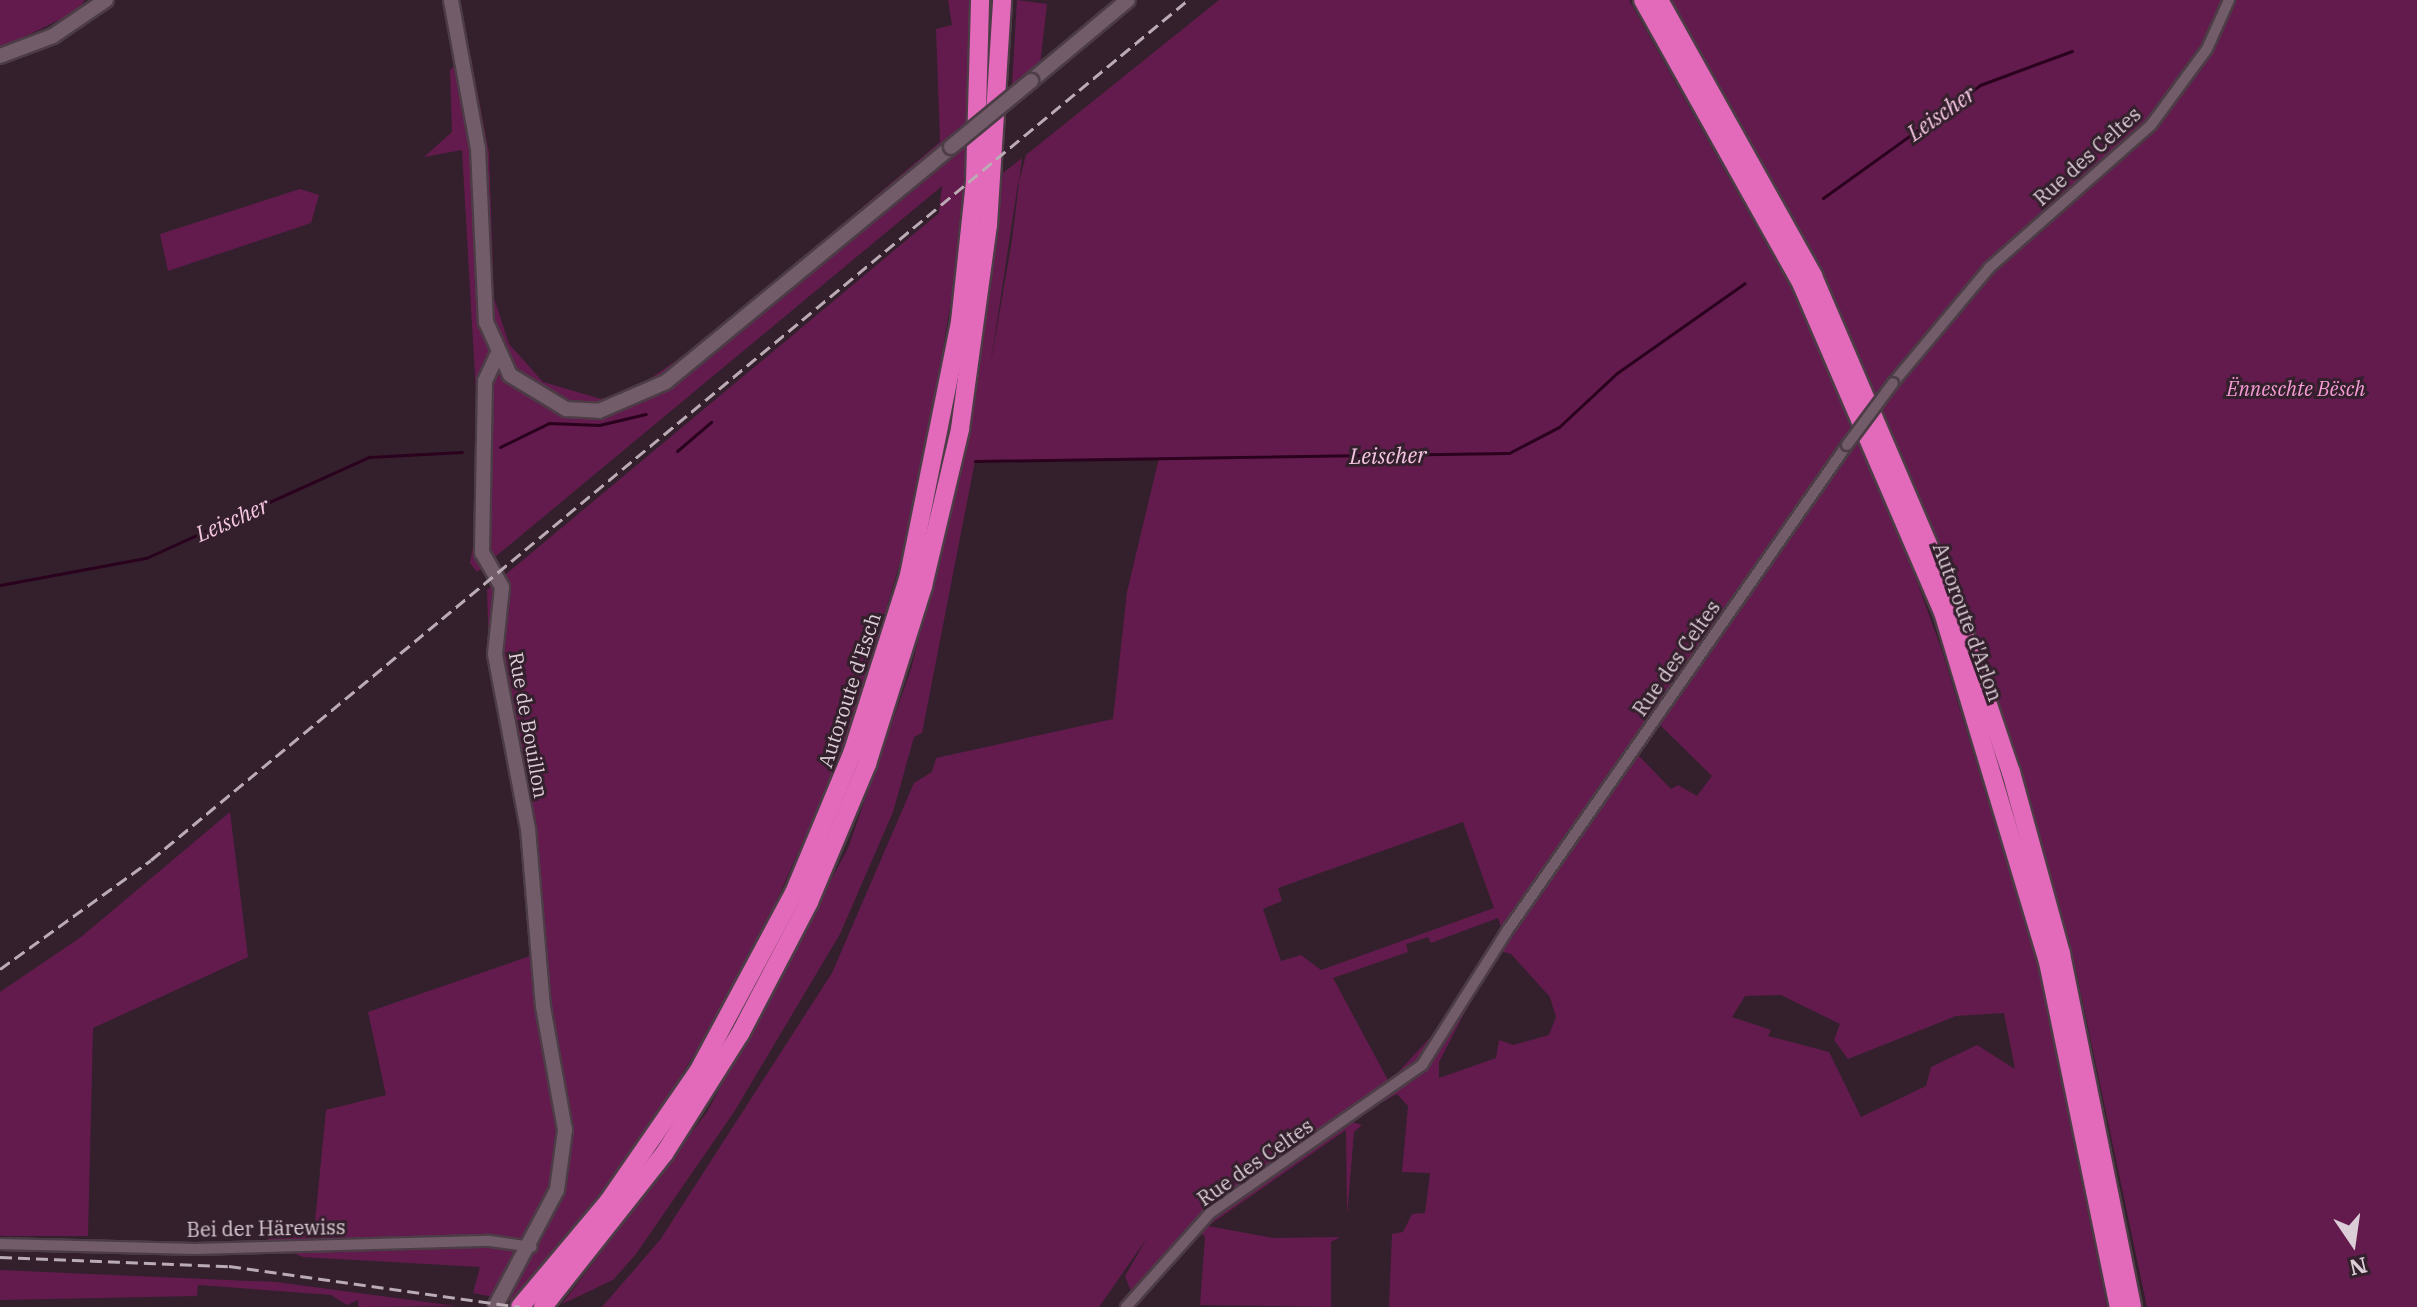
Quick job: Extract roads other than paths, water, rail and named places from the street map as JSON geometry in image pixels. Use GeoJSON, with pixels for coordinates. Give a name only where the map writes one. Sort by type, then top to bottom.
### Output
{"type":"FeatureCollection","features":[{"type":"Feature","properties":{"kind":"highway","name":"Autoroute d'Esch"},"geometry":{"type":"LineString","coordinates":[[520,1307],[608,1202],[707,1057],[794,893],[853,751],[909,575],[960,322],[975,182],[980,0]]}},
{"type":"Feature","properties":{"kind":"highway","name":"Autoroute d'Esch"},"geometry":{"type":"LineString","coordinates":[[543,1307],[664,1154],[740,1034],[809,902],[871,751],[923,586],[960,429],[988,225],[1002,0]]}},
{"type":"Feature","properties":{"kind":"highway","name":"Autoroute d'Arlon"},"geometry":{"type":"LineString","coordinates":[[1643,0],[1802,285],[1943,612],[2045,948],[2119,1307]]}},
{"type":"Feature","properties":{"kind":"highway","name":"Autoroute d'Arlon"},"geometry":{"type":"LineString","coordinates":[[1659,0],[1813,276],[1955,607],[2011,772],[2061,954],[2132,1307]]}},
{"type":"Feature","properties":{"kind":"main road"},"geometry":{"type":"LineString","coordinates":[[0,56],[53,36],[106,0]]}},
{"type":"Feature","properties":{"kind":"main road"},"geometry":{"type":"LineString","coordinates":[[451,0],[478,148],[482,294],[497,355],[528,391],[566,409],[599,411],[638,398],[702,355],[1128,0]]}},
{"type":"Feature","properties":{"kind":"main road","name":"Rue de Bouillon"},"geometry":{"type":"LineString","coordinates":[[495,1307],[532,1247],[557,1190],[565,1130],[543,1007],[528,829],[496,664],[502,587],[482,553],[485,381],[497,355]]}},
{"type":"Feature","properties":{"kind":"street","name":"Rue des Celtes"},"geometry":{"type":"LineString","coordinates":[[1126,1307],[1210,1213],[1422,1065],[1507,931],[1893,383],[1989,268],[2151,125],[2207,49],[2229,0]]}},
{"type":"Feature","properties":{"kind":"street","name":"Bei der Härewiss"},"geometry":{"type":"LineString","coordinates":[[0,1244],[195,1249],[490,1241],[532,1247]]}},
{"type":"Feature","properties":{"kind":"waterway","name":"Leischer"},"geometry":{"type":"LineString","coordinates":[[1823,198],[1980,85],[2072,51]]}},
{"type":"Feature","properties":{"kind":"waterway","name":"Leischer"},"geometry":{"type":"LineString","coordinates":[[975,461],[1509,453],[1559,427],[1617,373],[1745,283]]}},
{"type":"Feature","properties":{"kind":"waterway","name":"Leischer"},"geometry":{"type":"LineString","coordinates":[[500,447],[549,423],[599,425],[646,414]]}},
{"type":"Feature","properties":{"kind":"waterway","name":"Leischer"},"geometry":{"type":"LineString","coordinates":[[677,451],[711,422]]}},
{"type":"Feature","properties":{"kind":"waterway","name":"Leischer"},"geometry":{"type":"LineString","coordinates":[[0,585],[146,558],[369,457],[462,452]]}},
{"type":"Feature","properties":{"kind":"railway"},"geometry":{"type":"LineString","coordinates":[[0,969],[151,860],[1188,0]]}},
{"type":"Feature","properties":{"kind":"railway"},"geometry":{"type":"LineString","coordinates":[[0,1257],[229,1266],[520,1307]]}},
{"type":"Feature","properties":{"kind":"park label","name":"Ënneschte Bësch"},"geometry":{"type":"Point","coordinates":[2296,388]}}]}
